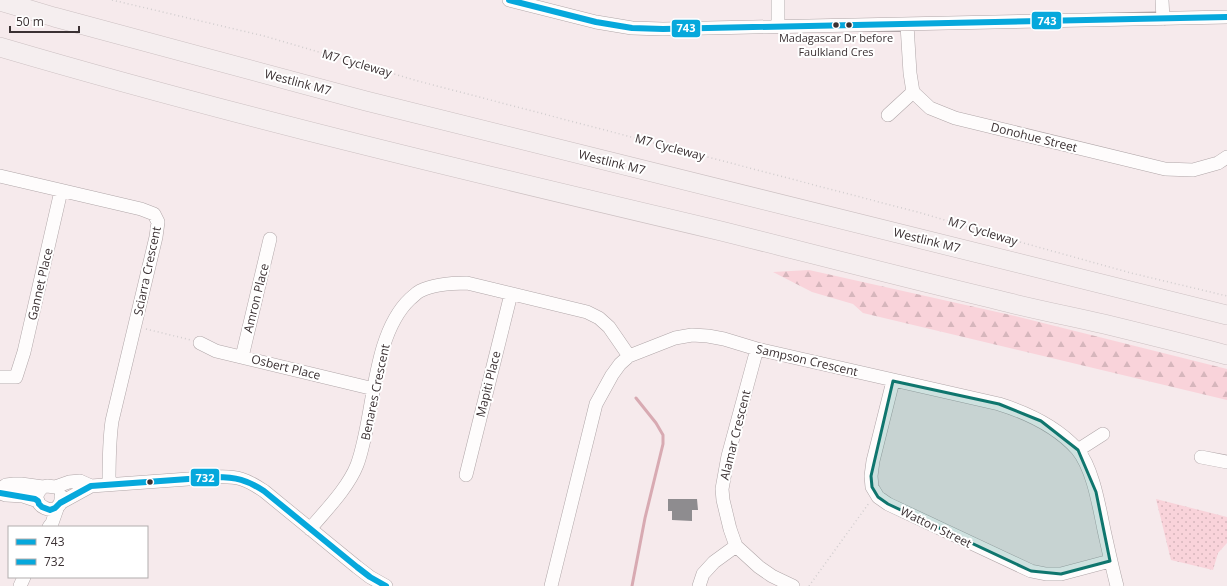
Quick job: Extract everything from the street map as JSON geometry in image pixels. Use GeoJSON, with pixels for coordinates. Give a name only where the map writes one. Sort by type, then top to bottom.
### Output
{"type":"FeatureCollection","features":[{"type":"Feature","properties":{"kind":"highway"},"geometry":{"type":"LineString","coordinates":[[33,0],[38,2],[54,17]]}},
{"type":"Feature","properties":{"kind":"highway","name":"Westlink M7"},"geometry":{"type":"LineString","coordinates":[[0,1],[54,17],[374,103],[1227,315]]}},
{"type":"Feature","properties":{"kind":"highway"},"geometry":{"type":"LineString","coordinates":[[0,47],[200,104]]}},
{"type":"Feature","properties":{"kind":"highway"},"geometry":{"type":"LineString","coordinates":[[0,60],[200,104],[1227,355]]}},
{"type":"Feature","properties":{"kind":"street"},"geometry":{"type":"LineString","coordinates":[[509,0],[589,21],[632,28],[663,29],[1227,17]]}},
{"type":"Feature","properties":{"kind":"street"},"geometry":{"type":"LineString","coordinates":[[778,0],[778,26]]}},
{"type":"Feature","properties":{"kind":"street"},"geometry":{"type":"LineString","coordinates":[[1162,0],[1162,18]]}},
{"type":"Feature","properties":{"kind":"street"},"geometry":{"type":"LineString","coordinates":[[888,115],[913,92],[910,73],[907,25]]}},
{"type":"Feature","properties":{"kind":"street","name":"Donohue Street"},"geometry":{"type":"LineString","coordinates":[[913,92],[930,108],[955,118],[1165,169],[1193,170],[1218,162],[1227,157]]}},
{"type":"Feature","properties":{"kind":"street","name":"Sciarra Crescent"},"geometry":{"type":"LineString","coordinates":[[0,176],[141,209],[154,214],[158,222],[156,237],[112,420],[109,438],[109,484]]}},
{"type":"Feature","properties":{"kind":"street","name":"Gannet Place"},"geometry":{"type":"LineString","coordinates":[[0,377],[16,378],[24,352],[61,191]]}},
{"type":"Feature","properties":{"kind":"street","name":"Amron Place"},"geometry":{"type":"LineString","coordinates":[[242,356],[270,239]]}},
{"type":"Feature","properties":{"kind":"street","name":"Benares Crescent"},"geometry":{"type":"LineString","coordinates":[[310,529],[340,493],[356,467],[362,451],[382,353],[388,334],[395,319],[405,304],[418,292],[450,283],[467,283],[587,312],[599,318],[609,327],[629,356]]}},
{"type":"Feature","properties":{"kind":"street","name":"Mapiti Place"},"geometry":{"type":"LineString","coordinates":[[466,475],[511,294]]}},
{"type":"Feature","properties":{"kind":"street","name":"Sampson Crescent"},"geometry":{"type":"LineString","coordinates":[[551,586],[596,404],[612,375],[620,364],[629,356],[675,338],[692,335],[724,339],[758,349],[893,381],[999,404],[1019,410],[1041,421],[1061,434],[1078,450],[1088,468],[1096,492],[1110,561],[1117,586]]}},
{"type":"Feature","properties":{"kind":"street","name":"Osbert Place"},"geometry":{"type":"LineString","coordinates":[[200,343],[216,351],[242,356],[374,389]]}},
{"type":"Feature","properties":{"kind":"street","name":"Alamar Crescent"},"geometry":{"type":"LineString","coordinates":[[758,349],[728,456],[722,488],[727,517],[736,546],[759,567],[772,576],[793,586]]}},
{"type":"Feature","properties":{"kind":"street"},"geometry":{"type":"LineString","coordinates":[[876,493],[872,487],[871,476],[873,461],[893,381]]}},
{"type":"Feature","properties":{"kind":"street"},"geometry":{"type":"LineString","coordinates":[[1078,450],[1103,434]]}},
{"type":"Feature","properties":{"kind":"street"},"geometry":{"type":"LineString","coordinates":[[1201,457],[1227,462]]}},
{"type":"Feature","properties":{"kind":"street"},"geometry":{"type":"LineString","coordinates":[[0,493],[6,495],[23,496],[40,504],[48,510],[91,486],[216,477],[242,478],[264,491],[370,578],[383,585]]}},
{"type":"Feature","properties":{"kind":"street"},"geometry":{"type":"LineString","coordinates":[[42,526],[38,493],[49,487],[69,482],[80,481],[91,486]]}},
{"type":"Feature","properties":{"kind":"street"},"geometry":{"type":"LineString","coordinates":[[0,489],[6,485],[22,484],[49,487],[60,492],[62,496],[50,526]]}},
{"type":"Feature","properties":{"kind":"street","name":"Watton Street"},"geometry":{"type":"LineString","coordinates":[[876,493],[878,497],[888,504],[1031,571],[1046,574],[1061,574],[1110,561]]}},
{"type":"Feature","properties":{"kind":"street"},"geometry":{"type":"LineString","coordinates":[[699,586],[703,574],[714,562],[736,546]]}},
{"type":"Feature","properties":{"kind":"path","name":"M7 Cycleway"},"geometry":{"type":"LineString","coordinates":[[112,0],[264,36],[426,84],[920,212],[1002,237],[1131,273],[1227,296]]}},
{"type":"Feature","properties":{"kind":"path"},"geometry":{"type":"LineString","coordinates":[[135,327],[200,343]]}},
{"type":"Feature","properties":{"kind":"path"},"geometry":{"type":"LineString","coordinates":[[809,586],[876,493]]}},
{"type":"Feature","properties":{"kind":"highlighted area"},"geometry":{"type":"Polygon","coordinates":[[[893,381],[999,404],[1041,421],[1078,450],[1096,492],[1110,561],[1061,574],[1031,571],[888,504],[878,497],[872,487],[871,476],[893,381]]]}},
{"type":"Feature","properties":{"kind":"green space"},"geometry":{"type":"Polygon","coordinates":[[[809,270],[1015,316],[1227,369],[1227,400],[863,313],[853,304],[812,292],[773,272],[809,270]]]}},
{"type":"Feature","properties":{"kind":"green space"},"geometry":{"type":"Polygon","coordinates":[[[1156,499],[1227,517],[1227,543],[1218,553],[1213,570],[1171,560],[1156,499]]]}},
{"type":"Feature","properties":{"kind":"building"},"geometry":{"type":"Polygon","coordinates":[[[668,499],[697,499],[698,510],[692,510],[692,521],[672,520],[672,511],[668,511],[668,499]]]}},
{"type":"Feature","properties":{"kind":"waterway"},"geometry":{"type":"LineString","coordinates":[[632,586],[645,518],[663,444],[663,435],[656,423],[636,398]]}},
{"type":"Feature","properties":{"kind":"transit line","name":"743"},"geometry":{"type":"LineString","coordinates":[[509,0],[596,22],[632,28],[663,29],[1227,17]]}},
{"type":"Feature","properties":{"kind":"transit line","name":"732"},"geometry":{"type":"LineString","coordinates":[[0,493],[35,499],[42,507],[50,510],[91,486],[216,477],[241,480],[264,491],[357,567],[370,577],[386,586]]}},
{"type":"Feature","properties":{"kind":"place","name":"Madagascar Dr before Faulkland Cres"},"geometry":{"type":"Point","coordinates":[836,25]}}]}
